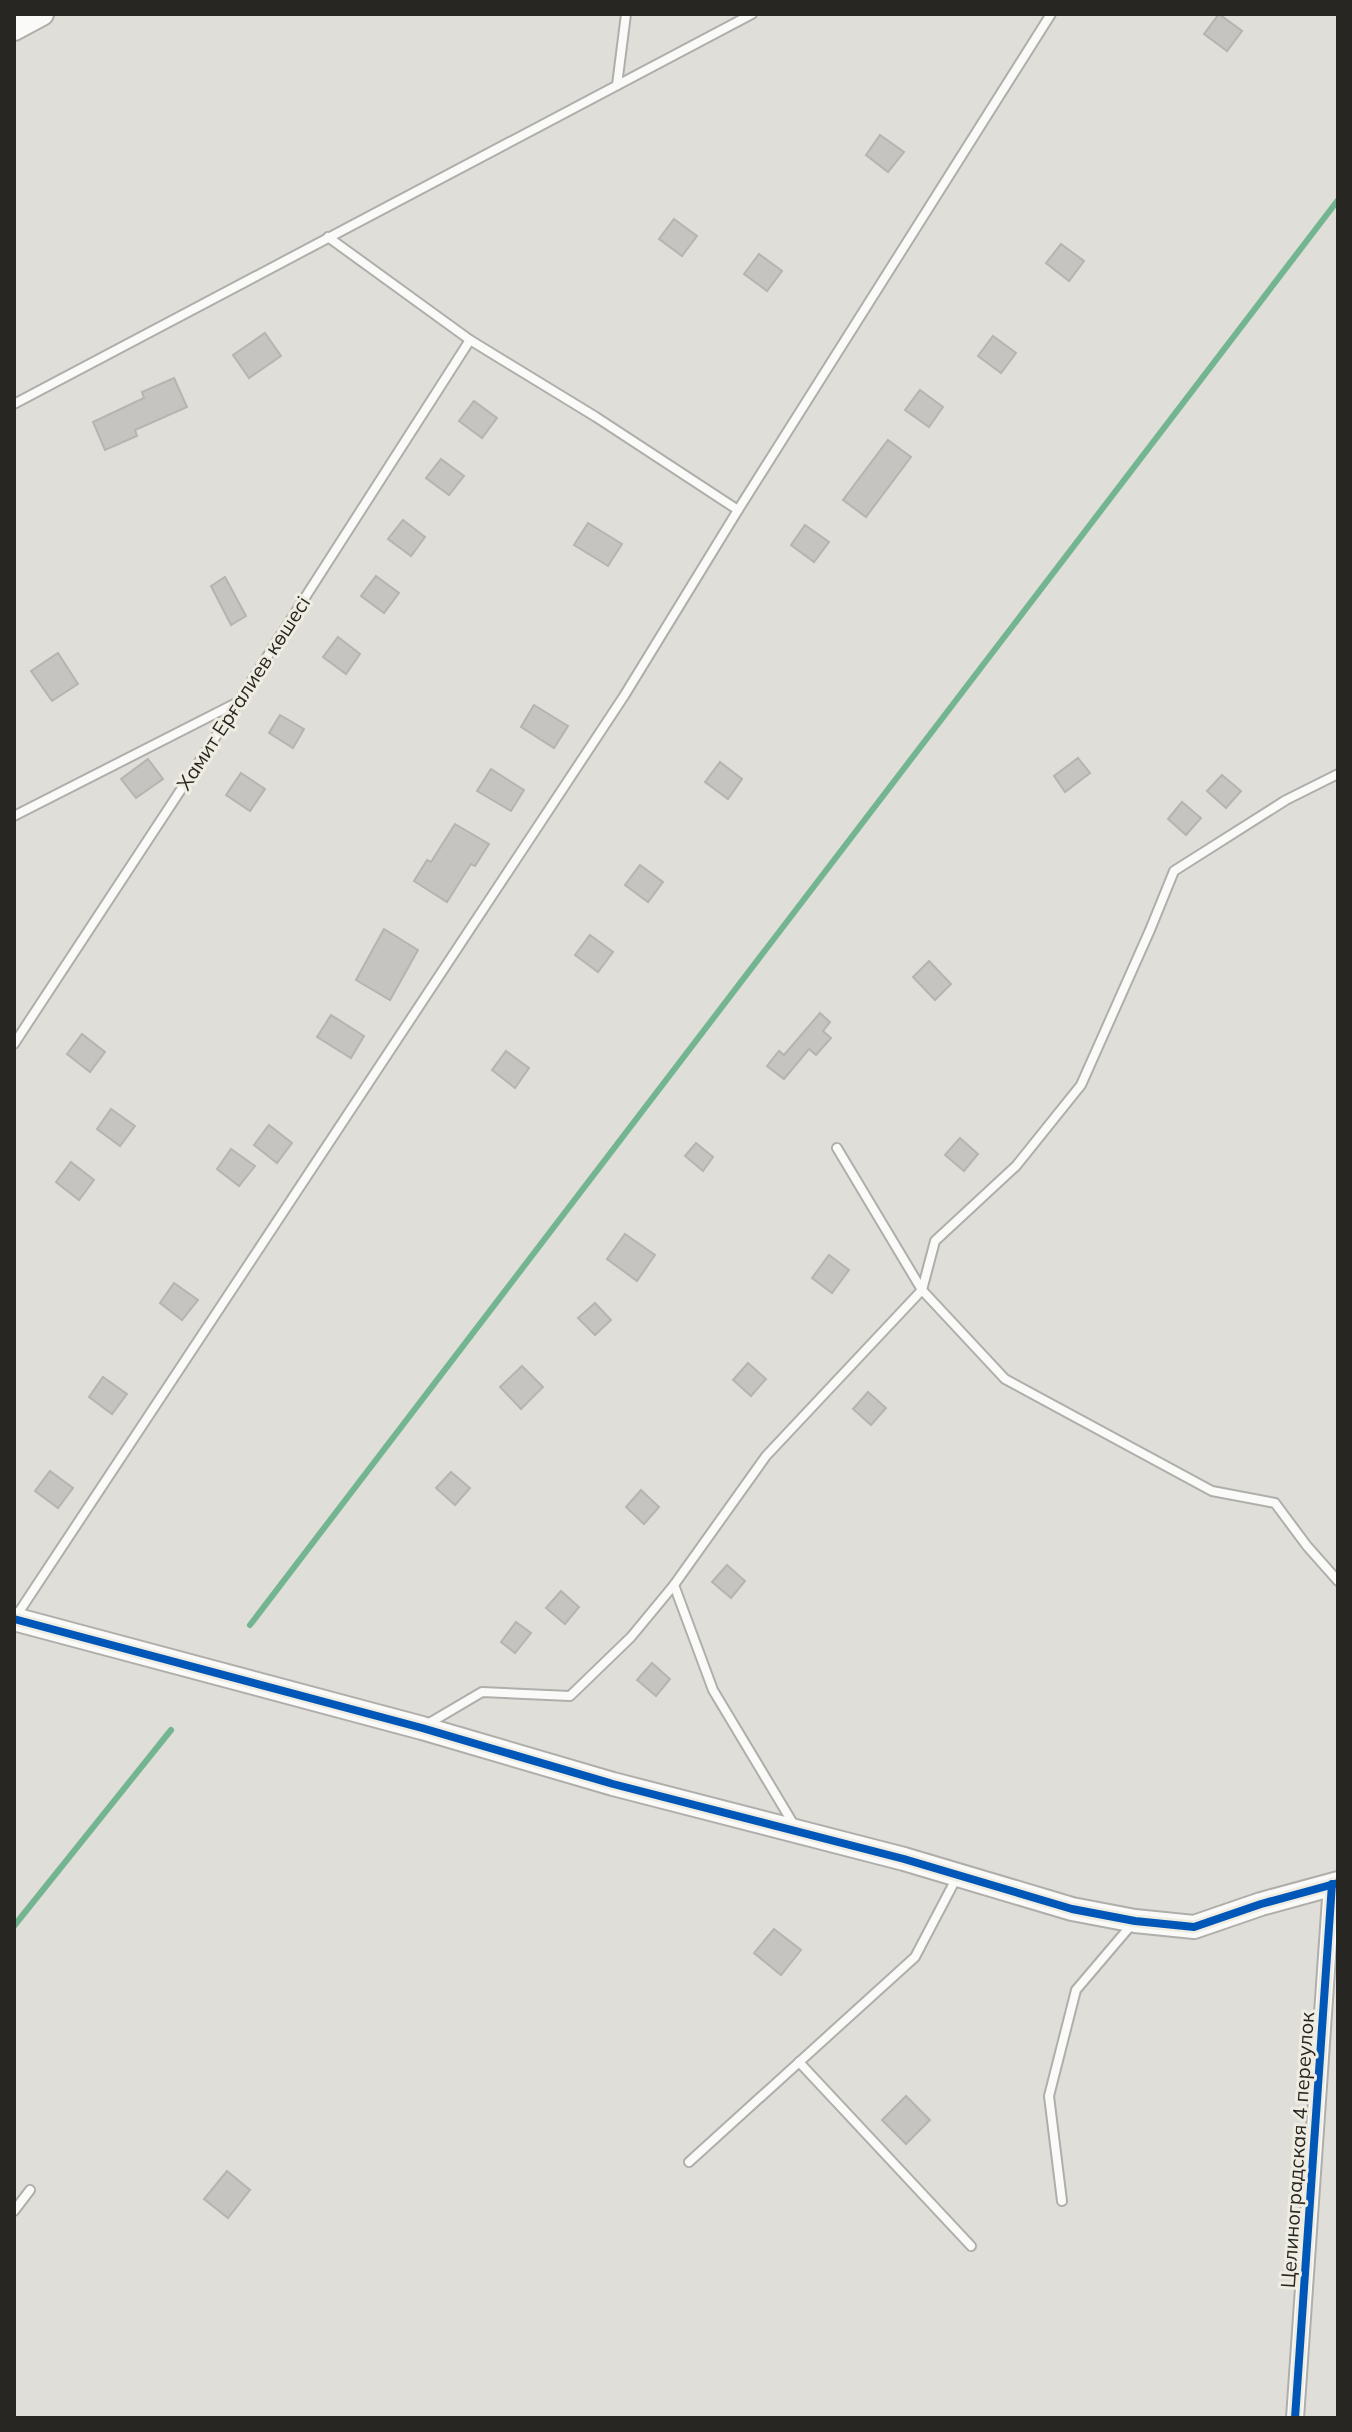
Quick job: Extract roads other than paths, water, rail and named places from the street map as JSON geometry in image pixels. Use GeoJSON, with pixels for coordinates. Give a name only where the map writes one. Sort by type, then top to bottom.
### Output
{"type":"FeatureCollection","features":[{"type":"Feature","properties":{"kind":"street"},"geometry":{"type":"LineString","coordinates":[[14,29],[42,14]]}},
{"type":"Feature","properties":{"kind":"street"},"geometry":{"type":"LineString","coordinates":[[14,1619],[422,1728],[613,1784],[958,1875],[1072,1909],[1135,1921],[1194,1927],[1335,1884]]}},
{"type":"Feature","properties":{"kind":"street","name":"Целиноградская 4 переулок"},"geometry":{"type":"LineString","coordinates":[[1295,2418],[1335,1884]]}},
{"type":"Feature","properties":{"kind":"lane"},"geometry":{"type":"LineString","coordinates":[[617,85],[626,14]]}},
{"type":"Feature","properties":{"kind":"lane"},"geometry":{"type":"LineString","coordinates":[[14,404],[752,14]]}},
{"type":"Feature","properties":{"kind":"lane"},"geometry":{"type":"LineString","coordinates":[[14,1619],[616,709],[1051,14]]}},
{"type":"Feature","properties":{"kind":"lane"},"geometry":{"type":"LineString","coordinates":[[328,237],[470,340],[596,417],[738,510]]}},
{"type":"Feature","properties":{"kind":"lane","name":"Хамит Ерғалиев көшесі"},"geometry":{"type":"LineString","coordinates":[[14,1044],[470,340]]}},
{"type":"Feature","properties":{"kind":"lane"},"geometry":{"type":"LineString","coordinates":[[14,816],[236,703]]}},
{"type":"Feature","properties":{"kind":"lane"},"geometry":{"type":"LineString","coordinates":[[422,1728],[482,1692],[570,1696],[631,1637],[674,1585],[766,1456],[922,1290],[935,1241],[1016,1166],[1081,1085],[1174,871],[1286,800],[1338,774]]}},
{"type":"Feature","properties":{"kind":"lane"},"geometry":{"type":"LineString","coordinates":[[837,1148],[922,1290],[1005,1379],[1212,1491],[1275,1503],[1338,1581]]}},
{"type":"Feature","properties":{"kind":"lane"},"geometry":{"type":"LineString","coordinates":[[674,1585],[713,1690],[798,1832]]}},
{"type":"Feature","properties":{"kind":"lane"},"geometry":{"type":"LineString","coordinates":[[689,2162],[915,1957],[958,1875]]}},
{"type":"Feature","properties":{"kind":"lane"},"geometry":{"type":"LineString","coordinates":[[1062,2201],[1049,2096],[1076,1990],[1135,1921]]}},
{"type":"Feature","properties":{"kind":"lane"},"geometry":{"type":"LineString","coordinates":[[799,2062],[971,2246]]}},
{"type":"Feature","properties":{"kind":"lane"},"geometry":{"type":"LineString","coordinates":[[14,2211],[30,2190]]}},
{"type":"Feature","properties":{"kind":"waterway"},"geometry":{"type":"LineString","coordinates":[[250,1625],[1338,200]]}},
{"type":"Feature","properties":{"kind":"waterway"},"geometry":{"type":"LineString","coordinates":[[14,1926],[171,1730]]}}]}
